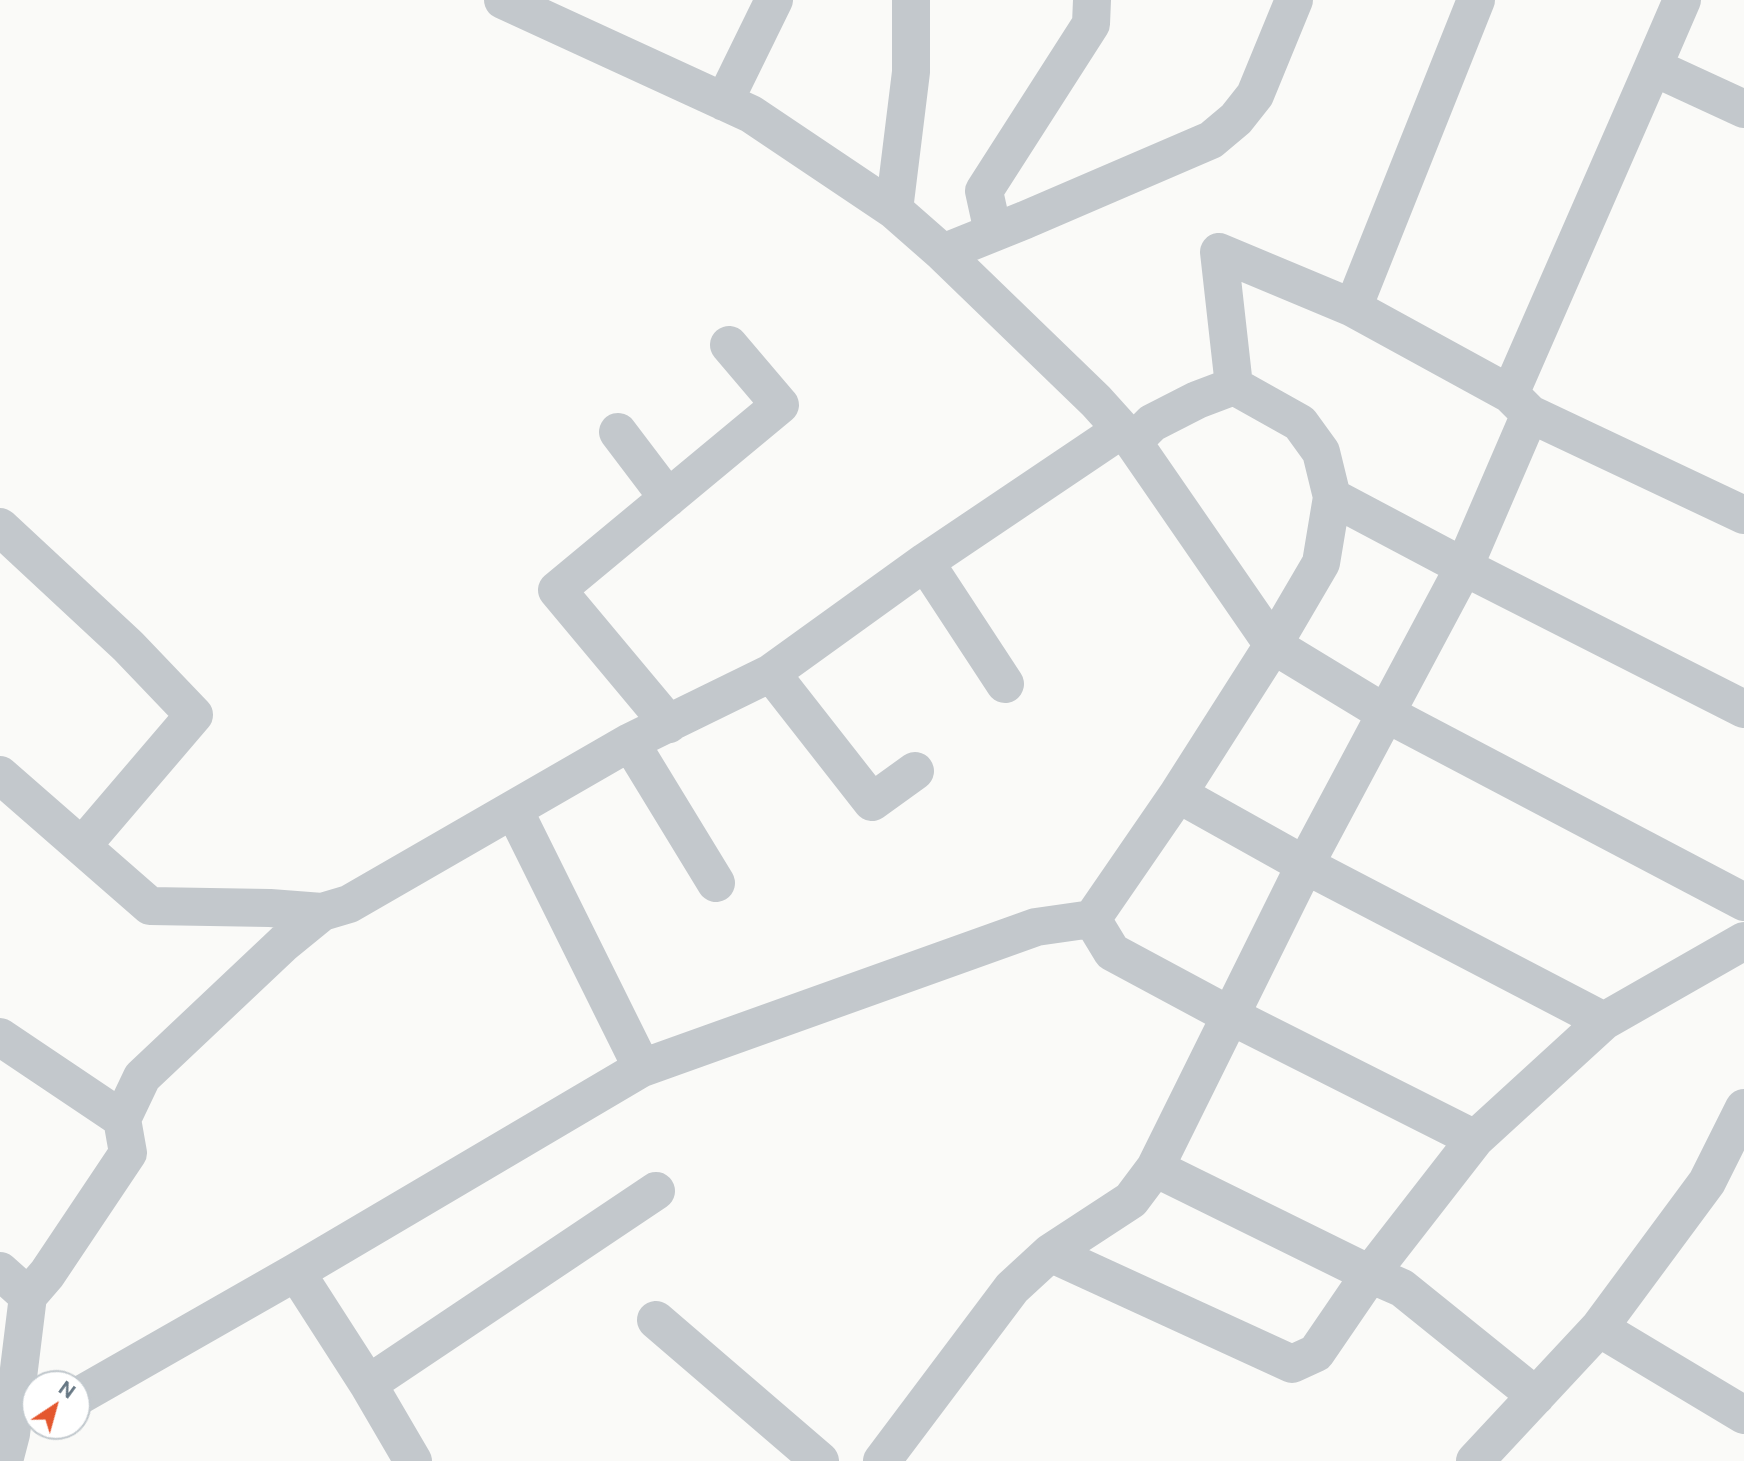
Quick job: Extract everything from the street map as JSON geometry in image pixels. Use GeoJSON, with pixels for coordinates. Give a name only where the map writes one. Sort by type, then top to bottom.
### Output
{"type":"FeatureCollection","features":[{"type":"Feature","properties":{"kind":"street"},"geometry":{"type":"LineString","coordinates":[[503,0],[751,114],[894,210],[943,253],[1097,401],[1127,436],[1273,645],[1385,713],[1744,902]]}},
{"type":"Feature","properties":{"kind":"street"},"geometry":{"type":"LineString","coordinates":[[724,102],[774,0]]}},
{"type":"Feature","properties":{"kind":"street"},"geometry":{"type":"LineString","coordinates":[[894,210],[911,72],[911,0]]}},
{"type":"Feature","properties":{"kind":"street"},"geometry":{"type":"LineString","coordinates":[[993,232],[984,191],[1091,24],[1092,0]]}},
{"type":"Feature","properties":{"kind":"street"},"geometry":{"type":"LineString","coordinates":[[943,253],[1211,139],[1236,119],[1255,95],[1294,0]]}},
{"type":"Feature","properties":{"kind":"street"},"geometry":{"type":"LineString","coordinates":[[1353,308],[1476,0]]}},
{"type":"Feature","properties":{"kind":"street"},"geometry":{"type":"LineString","coordinates":[[882,1461],[1012,1288],[1049,1253],[1131,1199],[1155,1168],[1305,866],[1464,567],[1520,404],[1682,0]]}},
{"type":"Feature","properties":{"kind":"street"},"geometry":{"type":"LineString","coordinates":[[1653,67],[1744,109]]}},
{"type":"Feature","properties":{"kind":"street"},"geometry":{"type":"LineString","coordinates":[[1234,386],[1219,252],[1353,308],[1520,404],[1744,515]]}},
{"type":"Feature","properties":{"kind":"street"},"geometry":{"type":"LineString","coordinates":[[669,724],[557,590],[780,405],[729,345]]}},
{"type":"Feature","properties":{"kind":"street"},"geometry":{"type":"LineString","coordinates":[[0,775],[150,906],[270,908],[322,912],[349,904],[630,742],[771,673],[925,562],[1127,436],[1197,400],[1234,386]]}},
{"type":"Feature","properties":{"kind":"street"},"geometry":{"type":"LineString","coordinates":[[91,1389],[642,1068],[1036,927],[1092,919],[1178,794],[1273,645],[1321,563],[1332,497],[1321,452],[1300,424],[1234,386]]}},
{"type":"Feature","properties":{"kind":"street"},"geometry":{"type":"LineString","coordinates":[[618,432],[668,498]]}},
{"type":"Feature","properties":{"kind":"street"},"geometry":{"type":"LineString","coordinates":[[1332,497],[1744,709]]}},
{"type":"Feature","properties":{"kind":"street"},"geometry":{"type":"LineString","coordinates":[[0,527],[128,646],[194,715],[82,846]]}},
{"type":"Feature","properties":{"kind":"street"},"geometry":{"type":"LineString","coordinates":[[925,562],[1005,684]]}},
{"type":"Feature","properties":{"kind":"street"},"geometry":{"type":"LineString","coordinates":[[771,673],[872,802],[915,771]]}},
{"type":"Feature","properties":{"kind":"street"},"geometry":{"type":"LineString","coordinates":[[630,742],[716,883]]}},
{"type":"Feature","properties":{"kind":"street"},"geometry":{"type":"LineString","coordinates":[[1178,794],[1305,866],[1604,1021]]}},
{"type":"Feature","properties":{"kind":"street"},"geometry":{"type":"LineString","coordinates":[[514,810],[642,1068]]}},
{"type":"Feature","properties":{"kind":"street"},"geometry":{"type":"LineString","coordinates":[[17,1438],[28,1296],[47,1274],[128,1153],[122,1119],[142,1077],[284,943],[322,912]]}},
{"type":"Feature","properties":{"kind":"street"},"geometry":{"type":"LineString","coordinates":[[1092,919],[1112,952],[1231,1016],[1475,1139]]}},
{"type":"Feature","properties":{"kind":"street"},"geometry":{"type":"LineString","coordinates":[[1049,1253],[1292,1364],[1316,1353],[1370,1274],[1475,1139],[1604,1021],[1744,940]]}},
{"type":"Feature","properties":{"kind":"street"},"geometry":{"type":"LineString","coordinates":[[0,1037],[122,1119]]}},
{"type":"Feature","properties":{"kind":"street"},"geometry":{"type":"LineString","coordinates":[[1475,1461],[1599,1328],[1707,1182],[1744,1108]]}},
{"type":"Feature","properties":{"kind":"street"},"geometry":{"type":"LineString","coordinates":[[1155,1168],[1370,1274],[1402,1287],[1536,1396]]}},
{"type":"Feature","properties":{"kind":"street"},"geometry":{"type":"LineString","coordinates":[[368,1384],[656,1191]]}},
{"type":"Feature","properties":{"kind":"street"},"geometry":{"type":"LineString","coordinates":[[0,1271],[28,1296]]}},
{"type":"Feature","properties":{"kind":"street"},"geometry":{"type":"LineString","coordinates":[[296,1272],[368,1384],[413,1461]]}},
{"type":"Feature","properties":{"kind":"street"},"geometry":{"type":"LineString","coordinates":[[656,1320],[820,1461]]}},
{"type":"Feature","properties":{"kind":"street"},"geometry":{"type":"LineString","coordinates":[[1599,1328],[1744,1415]]}}]}
